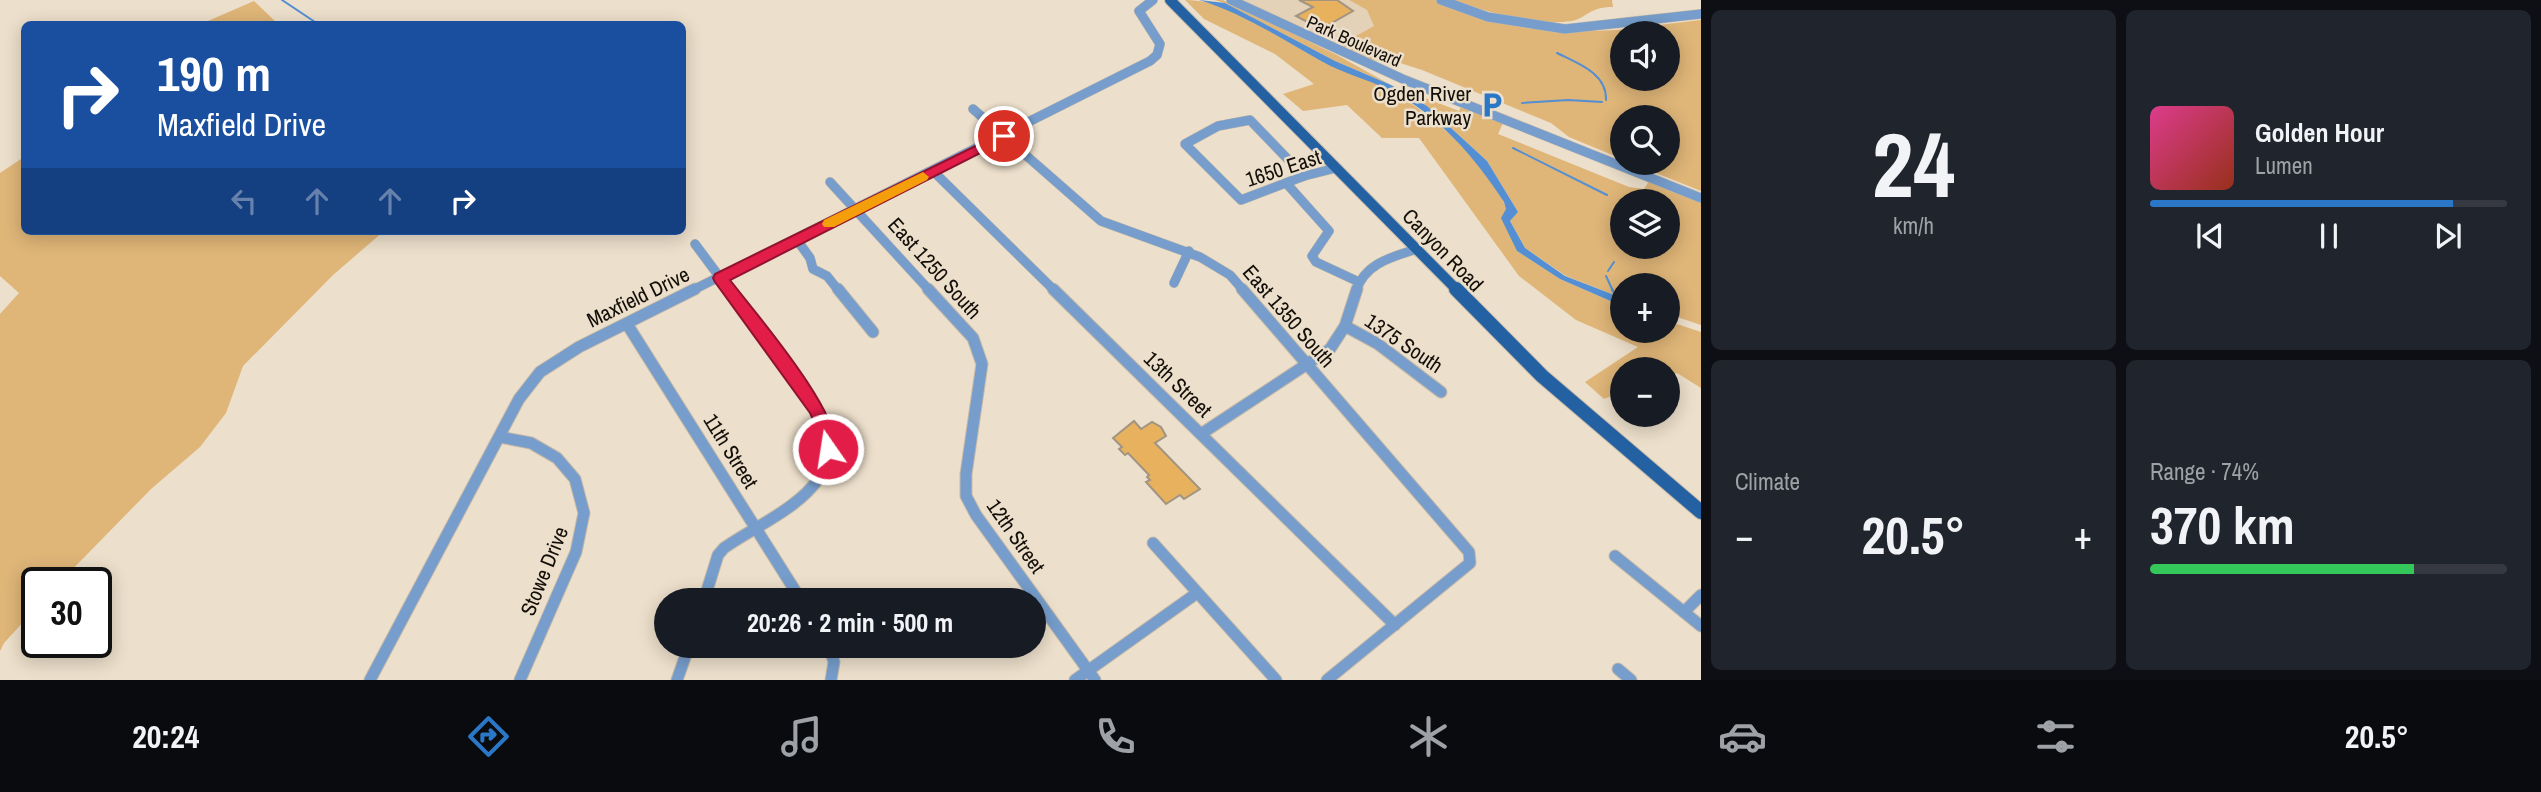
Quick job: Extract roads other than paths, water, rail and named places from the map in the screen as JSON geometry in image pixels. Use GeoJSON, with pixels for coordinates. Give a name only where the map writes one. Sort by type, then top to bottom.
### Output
{"type":"FeatureCollection","features":[{"type":"Feature","properties":{"kind":"main road","name":"Canyon Road"},"geometry":{"type":"LineString","coordinates":[[1170,0],[1542,376],[1612,439],[1701,512]]}},
{"type":"Feature","properties":{"kind":"street","name":"Maxfield Drive"},"geometry":{"type":"LineString","coordinates":[[370,680],[519,399],[540,372],[569,352],[933,172],[1154,58],[1160,44],[1139,12],[1153,0]]}},
{"type":"Feature","properties":{"kind":"street","name":"Park Boulevard"},"geometry":{"type":"LineString","coordinates":[[1231,0],[1304,37],[1426,91],[1701,198]]}},
{"type":"Feature","properties":{"kind":"street"},"geometry":{"type":"LineString","coordinates":[[1441,0],[1488,18],[1565,29],[1701,14]]}},
{"type":"Feature","properties":{"kind":"street","name":"East 1350 South"},"geometry":{"type":"LineString","coordinates":[[973,109],[1101,221],[1123,232],[1189,251],[1213,262],[1230,275],[1469,552],[1470,563],[1395,625]]}},
{"type":"Feature","properties":{"kind":"street","name":"1650 East"},"geometry":{"type":"LineString","coordinates":[[1304,177],[1250,120],[1218,126],[1185,144],[1241,200],[1336,168]]}},
{"type":"Feature","properties":{"kind":"street","name":"13th Street"},"geometry":{"type":"LineString","coordinates":[[933,172],[1395,625]]}},
{"type":"Feature","properties":{"kind":"street","name":"East 1250 South"},"geometry":{"type":"LineString","coordinates":[[830,182],[973,338],[980,352]]}},
{"type":"Feature","properties":{"kind":"street"},"geometry":{"type":"LineString","coordinates":[[1287,184],[1329,231],[1312,256],[1316,262],[1359,282]]}},
{"type":"Feature","properties":{"kind":"street"},"geometry":{"type":"LineString","coordinates":[[797,240],[810,258],[813,269],[827,276],[873,332]]}},
{"type":"Feature","properties":{"kind":"street"},"geometry":{"type":"LineString","coordinates":[[695,244],[817,409],[828,438],[822,471],[810,491],[734,541],[718,555],[708,588]]}},
{"type":"Feature","properties":{"kind":"street"},"geometry":{"type":"LineString","coordinates":[[1201,434],[1330,349],[1345,326],[1359,282],[1373,266],[1416,249]]}},
{"type":"Feature","properties":{"kind":"street"},"geometry":{"type":"LineString","coordinates":[[1174,283],[1189,251]]}},
{"type":"Feature","properties":{"kind":"street","name":"11th Street"},"geometry":{"type":"LineString","coordinates":[[626,324],[793,588]]}},
{"type":"Feature","properties":{"kind":"street","name":"1375 South"},"geometry":{"type":"LineString","coordinates":[[1345,326],[1378,344],[1441,392]]}},
{"type":"Feature","properties":{"kind":"street","name":"12th Street"},"geometry":{"type":"LineString","coordinates":[[980,352],[982,364],[966,474],[966,496],[976,515],[1092,675]]}},
{"type":"Feature","properties":{"kind":"street","name":"Stowe Drive"},"geometry":{"type":"LineString","coordinates":[[500,438],[531,443],[557,458],[575,479],[584,513],[576,552],[520,680]]}},
{"type":"Feature","properties":{"kind":"street"},"geometry":{"type":"LineString","coordinates":[[1153,543],[1276,680]]}},
{"type":"Feature","properties":{"kind":"street"},"geometry":{"type":"LineString","coordinates":[[1615,556],[1701,626]]}},
{"type":"Feature","properties":{"kind":"street"},"geometry":{"type":"LineString","coordinates":[[1075,680],[1092,675],[1197,593]]}},
{"type":"Feature","properties":{"kind":"street"},"geometry":{"type":"LineString","coordinates":[[1684,612],[1701,596]]}},
{"type":"Feature","properties":{"kind":"street"},"geometry":{"type":"LineString","coordinates":[[1327,680],[1395,625]]}},
{"type":"Feature","properties":{"kind":"street"},"geometry":{"type":"LineString","coordinates":[[677,680],[685,658]]}},
{"type":"Feature","properties":{"kind":"street"},"geometry":{"type":"LineString","coordinates":[[831,680],[833,658]]}},
{"type":"Feature","properties":{"kind":"street"},"geometry":{"type":"LineString","coordinates":[[1618,669],[1631,680]]}},
{"type":"Feature","properties":{"kind":"water"},"geometry":{"type":"Polygon","coordinates":[[[1199,0],[1225,3],[1335,61],[1391,85],[1427,106],[1487,161],[1518,212],[1510,221],[1525,248],[1565,276],[1610,293],[1610,301],[1560,279],[1517,251],[1501,218],[1506,209],[1504,202],[1493,185],[1453,138],[1422,110],[1387,89],[1331,66],[1215,5],[1199,0]]]}},
{"type":"Feature","properties":{"kind":"waterway"},"geometry":{"type":"LineString","coordinates":[[282,0],[314,21]]}},
{"type":"Feature","properties":{"kind":"waterway"},"geometry":{"type":"LineString","coordinates":[[1557,53],[1582,65],[1596,76],[1602,83],[1606,100]]}},
{"type":"Feature","properties":{"kind":"waterway"},"geometry":{"type":"LineString","coordinates":[[1522,103],[1568,100],[1602,102]]}},
{"type":"Feature","properties":{"kind":"waterway"},"geometry":{"type":"LineString","coordinates":[[1513,148],[1607,195]]}},
{"type":"Feature","properties":{"kind":"waterway"},"geometry":{"type":"LineString","coordinates":[[1608,271],[1614,262]]}},
{"type":"Feature","properties":{"kind":"waterway"},"geometry":{"type":"LineString","coordinates":[[1606,276],[1610,285]]}},
{"type":"Feature","properties":{"kind":"place","name":"Ogden River Parkway"},"geometry":{"type":"Point","coordinates":[1492,105]}}]}
